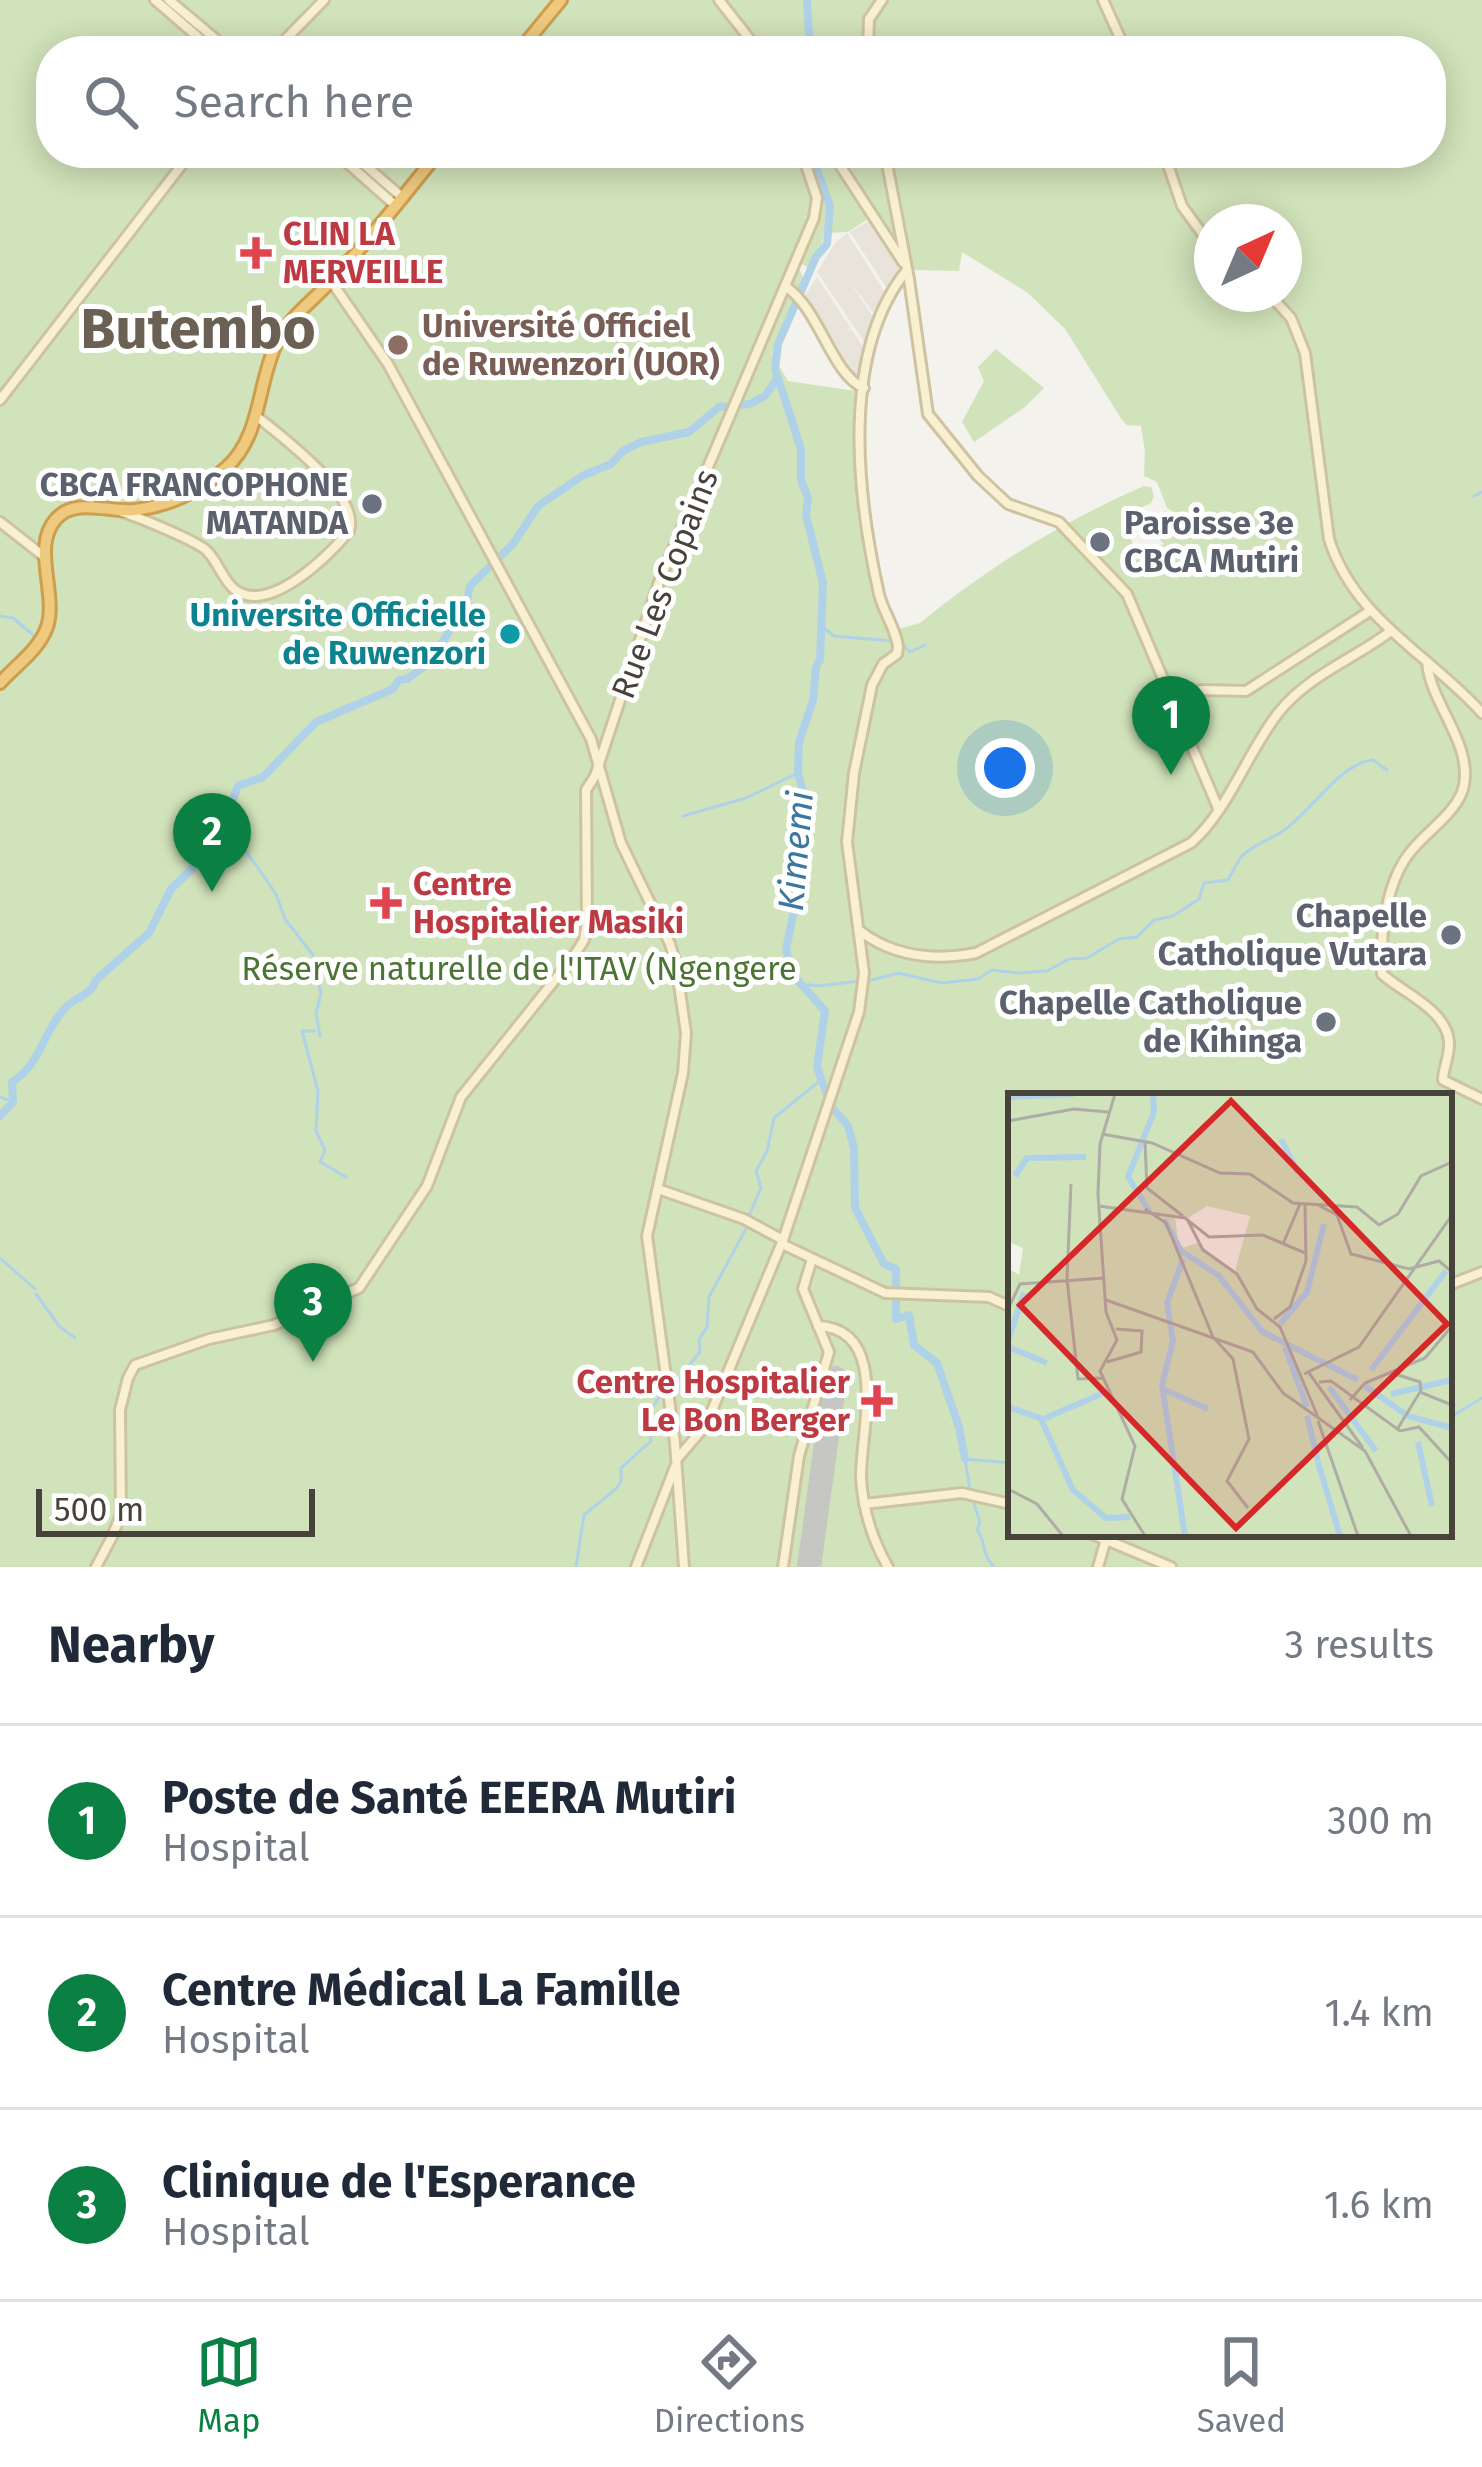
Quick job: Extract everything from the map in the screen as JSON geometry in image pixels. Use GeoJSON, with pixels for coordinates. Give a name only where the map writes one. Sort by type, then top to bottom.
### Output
{"type":"FeatureCollection","features":[{"type":"Feature","properties":{"kind":"highway"},"geometry":{"type":"LineString","coordinates":[[531,36],[561,0]]}},
{"type":"Feature","properties":{"kind":"highway"},"geometry":{"type":"LineString","coordinates":[[0,683],[47,627],[47,536],[61,514],[73,508],[115,510],[170,502],[211,480],[241,451],[278,340],[426,168]]}},
{"type":"Feature","properties":{"kind":"street"},"geometry":{"type":"LineString","coordinates":[[155,0],[197,36]]}},
{"type":"Feature","properties":{"kind":"street"},"geometry":{"type":"LineString","coordinates":[[169,0],[212,36]]}},
{"type":"Feature","properties":{"kind":"street"},"geometry":{"type":"LineString","coordinates":[[289,36],[324,0]]}},
{"type":"Feature","properties":{"kind":"street"},"geometry":{"type":"LineString","coordinates":[[719,0],[747,36]]}},
{"type":"Feature","properties":{"kind":"street"},"geometry":{"type":"LineString","coordinates":[[868,36],[871,15],[882,0]]}},
{"type":"Feature","properties":{"kind":"street"},"geometry":{"type":"LineString","coordinates":[[1103,0],[1119,36]]}},
{"type":"Feature","properties":{"kind":"street"},"geometry":{"type":"LineString","coordinates":[[0,400],[179,168]]}},
{"type":"Feature","properties":{"kind":"street"},"geometry":{"type":"LineString","coordinates":[[356,168],[399,201]]}},
{"type":"Feature","properties":{"kind":"street"},"geometry":{"type":"LineString","coordinates":[[366,168],[399,201]]}},
{"type":"Feature","properties":{"kind":"street","name":"Rue Les Copains"},"geometry":{"type":"LineString","coordinates":[[96,1567],[121,1515],[120,1410],[135,1366],[205,1340],[274,1325],[359,1288],[427,1186],[470,1082],[584,940],[586,790],[659,582],[817,209],[807,168]]}},
{"type":"Feature","properties":{"kind":"street"},"geometry":{"type":"LineString","coordinates":[[842,168],[906,267]]}},
{"type":"Feature","properties":{"kind":"street"},"geometry":{"type":"LineString","coordinates":[[888,168],[928,414],[978,476],[1008,504],[1059,522],[1126,594],[1217,808]]}},
{"type":"Feature","properties":{"kind":"street"},"geometry":{"type":"LineString","coordinates":[[1169,168],[1181,206],[1194,223]]}},
{"type":"Feature","properties":{"kind":"street"},"geometry":{"type":"LineString","coordinates":[[636,1567],[676,1463],[706,1425],[783,1242],[864,990],[847,842],[854,773],[872,685],[884,664],[897,654],[897,642],[879,592],[859,441],[868,349],[876,319],[906,267]]}},
{"type":"Feature","properties":{"kind":"street"},"geometry":{"type":"LineString","coordinates":[[331,281],[388,364],[599,759],[621,843],[670,944],[681,983],[686,1033],[682,1073],[646,1236],[668,1390],[684,1567]]}},
{"type":"Feature","properties":{"kind":"street"},"geometry":{"type":"LineString","coordinates":[[785,286],[801,297],[845,370],[864,388]]}},
{"type":"Feature","properties":{"kind":"street"},"geometry":{"type":"LineString","coordinates":[[1286,312],[1304,349],[1336,561],[1370,611],[1482,713]]}},
{"type":"Feature","properties":{"kind":"street"},"geometry":{"type":"LineString","coordinates":[[115,510],[202,547],[236,591],[265,598],[297,578],[342,540],[351,527],[351,514],[327,479],[255,415]]}},
{"type":"Feature","properties":{"kind":"street"},"geometry":{"type":"LineString","coordinates":[[0,522],[47,559]]}},
{"type":"Feature","properties":{"kind":"street"},"geometry":{"type":"LineString","coordinates":[[1169,698],[1202,690],[1246,691],[1370,611]]}},
{"type":"Feature","properties":{"kind":"street"},"geometry":{"type":"LineString","coordinates":[[860,931],[887,949],[915,955],[976,953],[1192,843],[1262,734],[1300,689],[1391,631]]}},
{"type":"Feature","properties":{"kind":"street"},"geometry":{"type":"LineString","coordinates":[[1427,662],[1462,759],[1464,784],[1459,799],[1414,846],[1396,874],[1382,974],[1436,1015],[1446,1030],[1449,1046],[1444,1080],[1482,1099]]}},
{"type":"Feature","properties":{"kind":"street"},"geometry":{"type":"LineString","coordinates":[[658,1189],[748,1221],[812,1259],[894,1293],[989,1297],[1008,1306]]}},
{"type":"Feature","properties":{"kind":"street"},"geometry":{"type":"LineString","coordinates":[[783,1567],[803,1440],[829,1352],[803,1286],[812,1259]]}},
{"type":"Feature","properties":{"kind":"street"},"geometry":{"type":"LineString","coordinates":[[1452,1284],[1482,1272]]}},
{"type":"Feature","properties":{"kind":"street"},"geometry":{"type":"LineString","coordinates":[[818,1326],[842,1334],[864,1366],[868,1398],[861,1470],[864,1504],[872,1537],[888,1567]]}},
{"type":"Feature","properties":{"kind":"street"},"geometry":{"type":"LineString","coordinates":[[864,1504],[962,1493],[1008,1503]]}},
{"type":"Feature","properties":{"kind":"street"},"geometry":{"type":"LineString","coordinates":[[1101,1537],[1171,1567]]}},
{"type":"Feature","properties":{"kind":"street"},"geometry":{"type":"LineString","coordinates":[[1098,1567],[1106,1539]]}},
{"type":"Feature","properties":{"kind":"shaded area"},"geometry":{"type":"Polygon","coordinates":[[[872,219],[903,269],[888,290],[850,232],[872,219]]]}},
{"type":"Feature","properties":{"kind":"shaded area"},"geometry":{"type":"Polygon","coordinates":[[[847,233],[886,294],[874,314],[847,278],[874,318],[865,343],[817,272],[847,233]]]}},
{"type":"Feature","properties":{"kind":"shaded area"},"geometry":{"type":"Polygon","coordinates":[[[817,277],[850,327],[846,332],[851,329],[864,348],[862,383],[845,367],[804,297],[817,277]]]}},
{"type":"Feature","properties":{"kind":"green space","name":"Réserve naturelle de l'ITAV (Ngengere"},"geometry":{"type":"Polygon","coordinates":[[[0,0],[1482,0],[1482,1567],[0,1567],[0,0]],[[874,215],[848,232],[824,233],[808,267],[796,261],[804,280],[772,354],[788,381],[862,392],[867,400],[867,484],[874,554],[880,585],[899,629],[920,623],[972,583],[1056,530],[1144,486],[1151,487],[1154,496],[1151,503],[1130,513],[1141,529],[1130,536],[1131,553],[1136,560],[1164,544],[1148,526],[1165,511],[1178,521],[1181,518],[1167,508],[1157,482],[1144,476],[1141,426],[1122,420],[1065,329],[1028,293],[962,252],[959,271],[913,270],[874,215]]]}},
{"type":"Feature","properties":{"kind":"green space"},"geometry":{"type":"Polygon","coordinates":[[[996,349],[1044,388],[974,442],[962,422],[984,381],[978,367],[996,349]]]}},
{"type":"Feature","properties":{"kind":"waterway","name":"Kimemi"},"geometry":{"type":"LineString","coordinates":[[807,0],[809,36]]}},
{"type":"Feature","properties":{"kind":"waterway","name":"Kimemi"},"geometry":{"type":"LineString","coordinates":[[816,168],[830,206],[827,244],[816,257],[778,344],[775,369],[801,449],[806,515],[823,583],[820,660],[799,742],[798,773],[807,807],[786,950],[795,977],[825,1011],[817,1067],[831,1106],[848,1126],[854,1148],[855,1208],[884,1264],[896,1269],[896,1319],[909,1315],[914,1345],[937,1363],[965,1459]]}},
{"type":"Feature","properties":{"kind":"waterway"},"geometry":{"type":"LineString","coordinates":[[0,1116],[13,1102],[12,1082],[30,1066],[60,1014],[149,933],[171,889],[197,864],[196,836],[227,814],[238,786],[263,777],[316,722],[393,689],[399,680],[429,663],[466,605],[470,586],[513,544],[538,506],[641,442],[689,432],[719,407],[750,404],[765,396],[777,379]]}},
{"type":"Feature","properties":{"kind":"waterway"},"geometry":{"type":"LineString","coordinates":[[1474,496],[1482,492]]}},
{"type":"Feature","properties":{"kind":"waterway"},"geometry":{"type":"LineString","coordinates":[[0,616],[13,618],[38,639]]}},
{"type":"Feature","properties":{"kind":"waterway"},"geometry":{"type":"LineString","coordinates":[[824,628],[834,636],[893,641]]}},
{"type":"Feature","properties":{"kind":"waterway"},"geometry":{"type":"LineString","coordinates":[[902,644],[910,652],[925,645]]}},
{"type":"Feature","properties":{"kind":"waterway"},"geometry":{"type":"LineString","coordinates":[[868,981],[899,973],[941,983],[978,979],[992,970],[1047,971],[1069,959],[1087,958],[1119,939],[1137,937],[1154,920],[1173,916],[1199,899],[1204,883],[1228,880],[1242,856],[1293,823],[1349,769],[1373,760],[1387,770]]}},
{"type":"Feature","properties":{"kind":"waterway"},"geometry":{"type":"LineString","coordinates":[[683,816],[746,798],[798,773]]}},
{"type":"Feature","properties":{"kind":"waterway"},"geometry":{"type":"LineString","coordinates":[[227,814],[230,828],[276,894],[285,919],[313,955],[321,994],[316,1013],[320,1036]]}},
{"type":"Feature","properties":{"kind":"waterway"},"geometry":{"type":"LineString","coordinates":[[801,984],[859,981]]}},
{"type":"Feature","properties":{"kind":"waterway"},"geometry":{"type":"LineString","coordinates":[[315,1031],[302,1031],[318,1091],[316,1131],[325,1150],[320,1162],[346,1177]]}},
{"type":"Feature","properties":{"kind":"waterway","name":"Kimemi"},"geometry":{"type":"LineString","coordinates":[[748,1218],[761,1188],[756,1171],[767,1151],[774,1118],[822,1079]]}},
{"type":"Feature","properties":{"kind":"waterway"},"geometry":{"type":"LineString","coordinates":[[0,1097],[13,1102]]}},
{"type":"Feature","properties":{"kind":"waterway","name":"Kimemi"},"geometry":{"type":"LineString","coordinates":[[576,1567],[584,1515],[616,1489],[621,1468],[651,1441],[647,1416],[662,1393],[680,1386],[683,1373],[700,1352],[709,1297],[747,1227]]}},
{"type":"Feature","properties":{"kind":"waterway"},"geometry":{"type":"LineString","coordinates":[[0,1258],[35,1289]]}},
{"type":"Feature","properties":{"kind":"waterway"},"geometry":{"type":"LineString","coordinates":[[36,1294],[59,1326],[75,1338]]}},
{"type":"Feature","properties":{"kind":"waterway"},"geometry":{"type":"LineString","coordinates":[[1452,1416],[1482,1398]]}},
{"type":"Feature","properties":{"kind":"waterway"},"geometry":{"type":"LineString","coordinates":[[970,1490],[965,1459],[1008,1463]]}},
{"type":"Feature","properties":{"kind":"waterway"},"geometry":{"type":"LineString","coordinates":[[971,1495],[980,1522],[977,1530],[994,1567]]}},
{"type":"Feature","properties":{"kind":"runway"},"geometry":{"type":"LineString","coordinates":[[809,1567],[835,1378]]}},
{"type":"Feature","properties":{"kind":"place","name":"CLIN LA MERVEILLE"},"geometry":{"type":"Point","coordinates":[256,253]}},
{"type":"Feature","properties":{"kind":"place","name":"Université Officiel de Ruwenzori (UOR)"},"geometry":{"type":"Point","coordinates":[398,345]}},
{"type":"Feature","properties":{"kind":"place","name":"CBCA FRANCOPHONE MATANDA"},"geometry":{"type":"Point","coordinates":[372,504]}},
{"type":"Feature","properties":{"kind":"place","name":"Paroisse 3e CBCA Mutiri"},"geometry":{"type":"Point","coordinates":[1100,542]}},
{"type":"Feature","properties":{"kind":"place","name":"Universite Officielle de Ruwenzori"},"geometry":{"type":"Point","coordinates":[510,634]}},
{"type":"Feature","properties":{"kind":"place","name":"Poste de Santé EEERA Mutiri"},"geometry":{"type":"Point","coordinates":[1171,775]}},
{"type":"Feature","properties":{"kind":"place","name":"Centre Médical La Famille"},"geometry":{"type":"Point","coordinates":[212,892]}},
{"type":"Feature","properties":{"kind":"place","name":"Centre Hospitalier Masiki"},"geometry":{"type":"Point","coordinates":[386,903]}},
{"type":"Feature","properties":{"kind":"place","name":"Chapelle Catholique Vutara"},"geometry":{"type":"Point","coordinates":[1451,935]}},
{"type":"Feature","properties":{"kind":"place","name":"Chapelle Catholique de Kihinga"},"geometry":{"type":"Point","coordinates":[1326,1022]}},
{"type":"Feature","properties":{"kind":"place","name":"Clinique de l'Esperance"},"geometry":{"type":"Point","coordinates":[313,1362]}},
{"type":"Feature","properties":{"kind":"place","name":"Centre Hospitalier Le Bon Berger"},"geometry":{"type":"Point","coordinates":[877,1401]}},
{"type":"Feature","properties":{"kind":"district","name":"Butembo"},"geometry":{"type":"Point","coordinates":[198,329]}}]}
